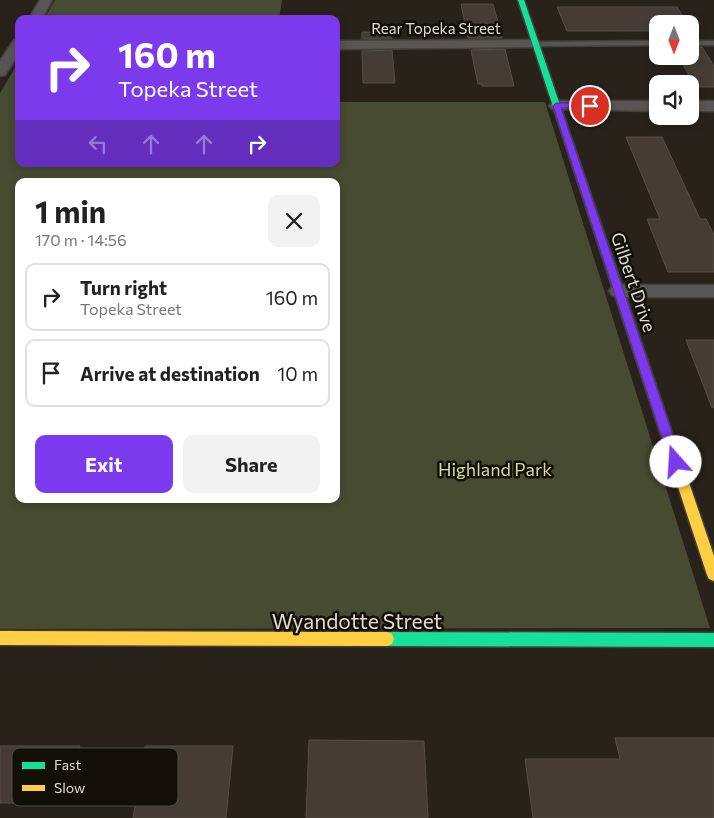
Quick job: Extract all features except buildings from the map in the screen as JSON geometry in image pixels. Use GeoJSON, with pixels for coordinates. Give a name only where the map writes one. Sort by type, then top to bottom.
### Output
{"type":"FeatureCollection","features":[{"type":"Feature","properties":{"kind":"street"},"geometry":{"type":"LineString","coordinates":[[37,15],[46,0]]}},
{"type":"Feature","properties":{"kind":"street","name":"Gilbert Drive"},"geometry":{"type":"LineString","coordinates":[[521,0],[714,575]]}},
{"type":"Feature","properties":{"kind":"street","name":"Rear Topeka Street"},"geometry":{"type":"LineString","coordinates":[[340,45],[536,44]]}},
{"type":"Feature","properties":{"kind":"street"},"geometry":{"type":"LineString","coordinates":[[0,72],[15,49]]}},
{"type":"Feature","properties":{"kind":"street"},"geometry":{"type":"LineString","coordinates":[[556,106],[649,106]]}},
{"type":"Feature","properties":{"kind":"street"},"geometry":{"type":"LineString","coordinates":[[699,106],[714,106]]}},
{"type":"Feature","properties":{"kind":"street"},"geometry":{"type":"LineString","coordinates":[[619,291],[714,291]]}},
{"type":"Feature","properties":{"kind":"street","name":"Wyandotte Street"},"geometry":{"type":"LineString","coordinates":[[0,638],[714,640]]}},
{"type":"Feature","properties":{"kind":"lane"},"geometry":{"type":"LineString","coordinates":[[536,44],[649,43]]}},
{"type":"Feature","properties":{"kind":"lane"},"geometry":{"type":"LineString","coordinates":[[699,43],[714,43]]}},
{"type":"Feature","properties":{"kind":"green space"},"geometry":{"type":"Polygon","coordinates":[[[55,0],[282,0],[280,15],[46,15],[55,0]]]}},
{"type":"Feature","properties":{"kind":"green space","name":"Highland Park"},"geometry":{"type":"Polygon","coordinates":[[[15,68],[15,167],[340,167],[340,102],[545,102],[710,628],[0,629],[0,93],[15,68]]]}},
{"type":"Feature","properties":{"kind":"traffic: fast"},"geometry":{"type":"LineString","coordinates":[[521,0],[616,283]]}},
{"type":"Feature","properties":{"kind":"traffic: fast"},"geometry":{"type":"LineString","coordinates":[[387,639],[714,640]]}},
{"type":"Feature","properties":{"kind":"traffic: slow"},"geometry":{"type":"LineString","coordinates":[[616,283],[714,575]]}},
{"type":"Feature","properties":{"kind":"traffic: slow"},"geometry":{"type":"LineString","coordinates":[[0,638],[387,639]]}},
{"type":"Feature","properties":{"kind":"route"},"geometry":{"type":"LineString","coordinates":[[590,106],[556,106],[676,462]]}}]}
